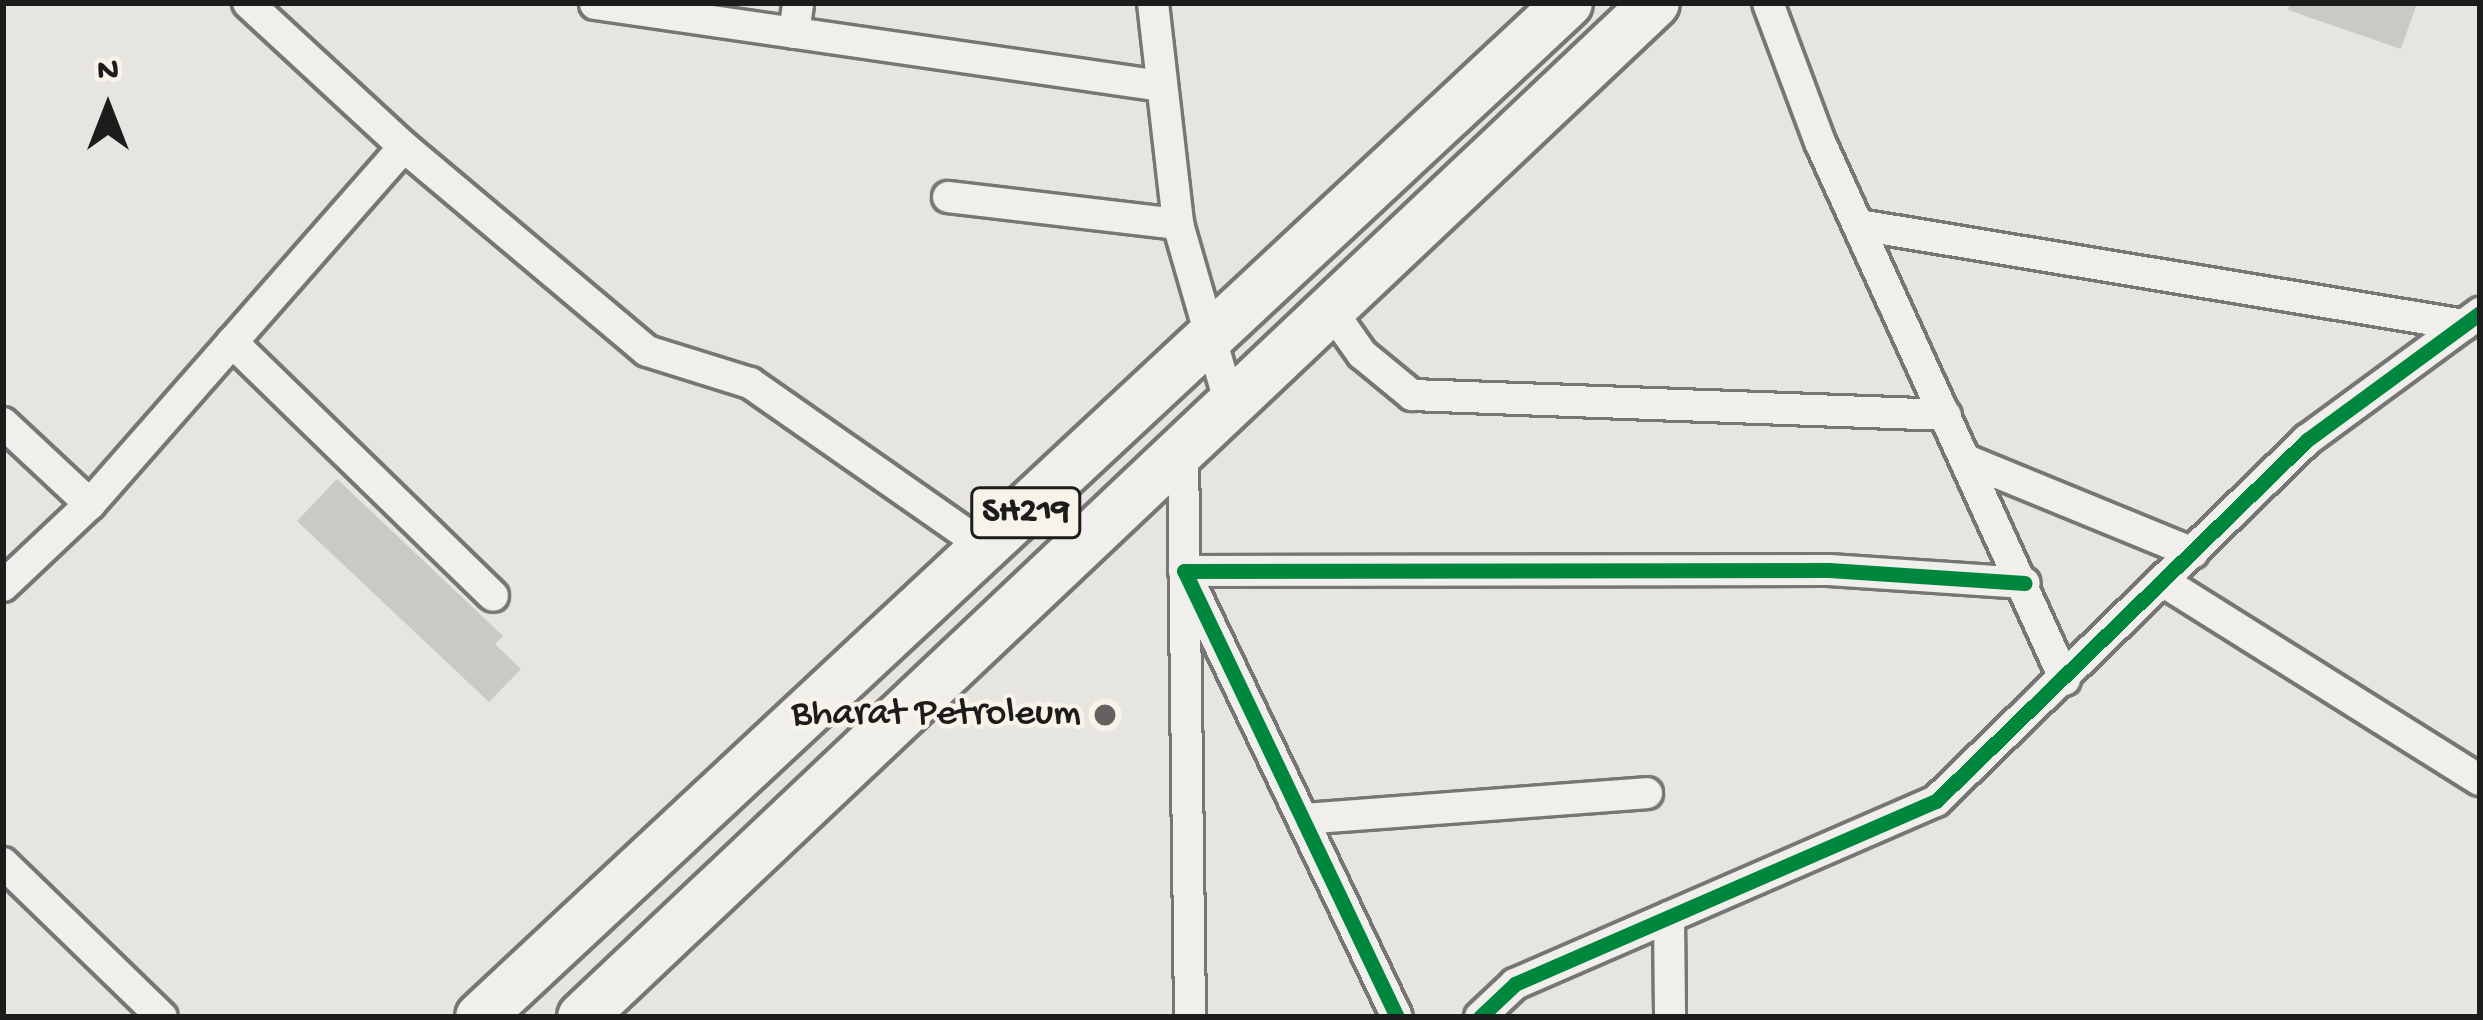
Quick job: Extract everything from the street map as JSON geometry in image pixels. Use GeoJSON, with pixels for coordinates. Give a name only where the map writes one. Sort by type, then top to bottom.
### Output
{"type":"FeatureCollection","features":[{"type":"Feature","properties":{"kind":"main road","name":"SH219"},"geometry":{"type":"LineString","coordinates":[[479,1017],[988,548],[1209,331],[1568,3]]}},
{"type":"Feature","properties":{"kind":"main road","name":"SH219"},"geometry":{"type":"LineString","coordinates":[[582,1017],[1183,450],[1328,305],[1655,3]]}},
{"type":"Feature","properties":{"kind":"street"},"geometry":{"type":"LineString","coordinates":[[248,3],[404,147],[647,351],[749,383],[988,548]]}},
{"type":"Feature","properties":{"kind":"street"},"geometry":{"type":"LineString","coordinates":[[1153,3],[1178,224],[1230,404]]}},
{"type":"Feature","properties":{"kind":"street"},"geometry":{"type":"LineString","coordinates":[[1768,3],[1859,225],[2065,680]]}},
{"type":"Feature","properties":{"kind":"street"},"geometry":{"type":"LineString","coordinates":[[596,4],[796,18],[1161,86]]}},
{"type":"Feature","properties":{"kind":"street"},"geometry":{"type":"LineString","coordinates":[[3,586],[90,504],[404,147]]}},
{"type":"Feature","properties":{"kind":"street"},"geometry":{"type":"LineString","coordinates":[[948,197],[1178,224]]}},
{"type":"Feature","properties":{"kind":"street"},"geometry":{"type":"LineString","coordinates":[[1859,225],[2472,319]]}},
{"type":"Feature","properties":{"kind":"street"},"geometry":{"type":"LineString","coordinates":[[1328,305],[1362,354],[1412,395],[1946,415]]}},
{"type":"Feature","properties":{"kind":"street"},"geometry":{"type":"LineString","coordinates":[[1480,1017],[1515,984],[1936,801],[2307,440],[2472,319]]}},
{"type":"Feature","properties":{"kind":"street"},"geometry":{"type":"LineString","coordinates":[[232,342],[493,596]]}},
{"type":"Feature","properties":{"kind":"street"},"geometry":{"type":"LineString","coordinates":[[3,423],[90,504]]}},
{"type":"Feature","properties":{"kind":"street"},"geometry":{"type":"LineString","coordinates":[[1183,450],[1190,1017]]}},
{"type":"Feature","properties":{"kind":"street"},"geometry":{"type":"LineString","coordinates":[[1969,461],[2193,553]]}},
{"type":"Feature","properties":{"kind":"street"},"geometry":{"type":"LineString","coordinates":[[1184,571],[1829,570],[2025,583]]}},
{"type":"Feature","properties":{"kind":"street"},"geometry":{"type":"LineString","coordinates":[[1184,571],[1397,1017]]}},
{"type":"Feature","properties":{"kind":"street"},"geometry":{"type":"LineString","coordinates":[[2164,582],[2480,780]]}},
{"type":"Feature","properties":{"kind":"street"},"geometry":{"type":"LineString","coordinates":[[1303,819],[1647,794]]}},
{"type":"Feature","properties":{"kind":"street"},"geometry":{"type":"LineString","coordinates":[[3,863],[162,1017]]}},
{"type":"Feature","properties":{"kind":"street"},"geometry":{"type":"LineString","coordinates":[[1669,917],[1670,1017]]}},
{"type":"Feature","properties":{"kind":"building"},"geometry":{"type":"Polygon","coordinates":[[[2290,3],[2417,3],[2401,49],[2288,10],[2290,3]]]}},
{"type":"Feature","properties":{"kind":"building"},"geometry":{"type":"Polygon","coordinates":[[[337,479],[503,636],[495,644],[521,669],[489,702],[297,521],[337,479]]]}},
{"type":"Feature","properties":{"kind":"cycle path"},"geometry":{"type":"LineString","coordinates":[[1480,1017],[1515,984],[1936,801],[2307,440],[2480,313]]}},
{"type":"Feature","properties":{"kind":"cycle path"},"geometry":{"type":"LineString","coordinates":[[1397,1017],[1184,571],[1829,570],[2025,583]]}},
{"type":"Feature","properties":{"kind":"place","name":"Bharat Petroleum"},"geometry":{"type":"Point","coordinates":[1105,715]}}]}
